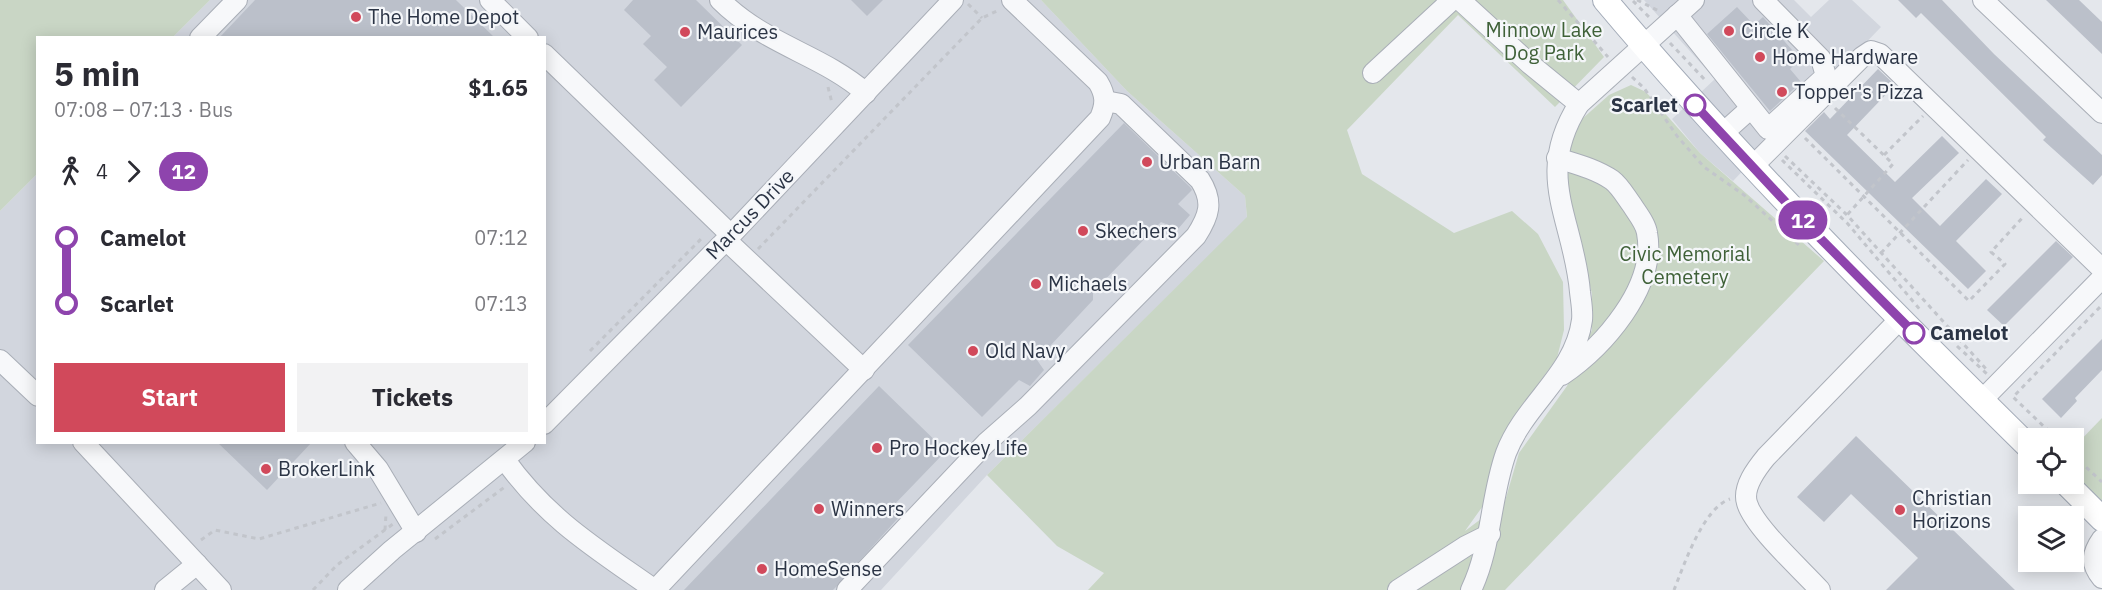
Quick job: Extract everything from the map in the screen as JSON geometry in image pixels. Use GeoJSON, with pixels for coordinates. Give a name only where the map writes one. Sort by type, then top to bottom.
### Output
{"type":"FeatureCollection","features":[{"type":"Feature","properties":{"kind":"main road"},"geometry":{"type":"LineString","coordinates":[[1605,0],[1662,28],[1722,134],[1911,316],[1989,385],[2018,430]]}},
{"type":"Feature","properties":{"kind":"main road"},"geometry":{"type":"LineString","coordinates":[[2077,494],[2102,519]]}},
{"type":"Feature","properties":{"kind":"street"},"geometry":{"type":"LineString","coordinates":[[202,36],[237,0]]}},
{"type":"Feature","properties":{"kind":"street"},"geometry":{"type":"LineString","coordinates":[[490,0],[526,36]]}},
{"type":"Feature","properties":{"kind":"street"},"geometry":{"type":"LineString","coordinates":[[720,0],[744,22],[777,43],[859,87]]}},
{"type":"Feature","properties":{"kind":"street","name":"Marcus Drive"},"geometry":{"type":"LineString","coordinates":[[546,422],[859,87],[953,0]]}},
{"type":"Feature","properties":{"kind":"street"},"geometry":{"type":"LineString","coordinates":[[1373,74],[1452,0]]}},
{"type":"Feature","properties":{"kind":"street"},"geometry":{"type":"LineString","coordinates":[[1460,0],[1530,64],[1579,104]]}},
{"type":"Feature","properties":{"kind":"street"},"geometry":{"type":"LineString","coordinates":[[1471,590],[1490,534],[1506,453],[1520,425],[1559,377],[1576,344],[1582,318],[1578,273],[1556,184],[1557,158],[1565,125],[1579,104],[1694,0]]}},
{"type":"Feature","properties":{"kind":"street"},"geometry":{"type":"LineString","coordinates":[[1662,28],[1751,108],[1768,129],[1826,76],[1821,59],[1763,0]]}},
{"type":"Feature","properties":{"kind":"street"},"geometry":{"type":"LineString","coordinates":[[1983,0],[2102,113]]}},
{"type":"Feature","properties":{"kind":"street"},"geometry":{"type":"LineString","coordinates":[[505,460],[540,504],[573,533],[655,590],[1100,118],[1105,101],[1104,92],[1098,82],[1007,5]]}},
{"type":"Feature","properties":{"kind":"street"},"geometry":{"type":"LineString","coordinates":[[1753,166],[1871,51],[1880,54],[2102,269]]}},
{"type":"Feature","properties":{"kind":"street"},"geometry":{"type":"LineString","coordinates":[[546,56],[864,370]]}},
{"type":"Feature","properties":{"kind":"street"},"geometry":{"type":"LineString","coordinates":[[847,590],[986,443],[1028,406],[1196,236],[1208,217],[1208,192],[1200,180],[1121,104],[1105,101]]}},
{"type":"Feature","properties":{"kind":"street"},"geometry":{"type":"LineString","coordinates":[[1722,134],[1751,108]]}},
{"type":"Feature","properties":{"kind":"street"},"geometry":{"type":"LineString","coordinates":[[1557,158],[1591,169],[1615,182],[1647,231],[1648,256],[1639,285],[1619,322],[1586,358],[1559,377]]}},
{"type":"Feature","properties":{"kind":"street"},"geometry":{"type":"LineString","coordinates":[[1989,385],[2102,278]]}},
{"type":"Feature","properties":{"kind":"street"},"geometry":{"type":"LineString","coordinates":[[1820,590],[1762,527],[1747,503],[1746,494],[1754,473],[1766,457],[1911,316]]}},
{"type":"Feature","properties":{"kind":"street"},"geometry":{"type":"LineString","coordinates":[[0,360],[36,394]]}},
{"type":"Feature","properties":{"kind":"street"},"geometry":{"type":"LineString","coordinates":[[85,444],[216,585],[231,590]]}},
{"type":"Feature","properties":{"kind":"street"},"geometry":{"type":"LineString","coordinates":[[357,444],[378,469],[423,537]]}},
{"type":"Feature","properties":{"kind":"street"},"geometry":{"type":"LineString","coordinates":[[348,590],[423,537],[523,444]]}},
{"type":"Feature","properties":{"kind":"street"},"geometry":{"type":"LineString","coordinates":[[1398,590],[1466,546],[1490,534]]}},
{"type":"Feature","properties":{"kind":"street"},"geometry":{"type":"LineString","coordinates":[[2102,538],[2093,553],[2094,563],[2102,578]]}},
{"type":"Feature","properties":{"kind":"street"},"geometry":{"type":"LineString","coordinates":[[165,590],[197,564]]}},
{"type":"Feature","properties":{"kind":"path"},"geometry":{"type":"LineString","coordinates":[[964,0],[982,18]]}},
{"type":"Feature","properties":{"kind":"path"},"geometry":{"type":"LineString","coordinates":[[1635,0],[1647,7],[1658,9],[1662,28]]}},
{"type":"Feature","properties":{"kind":"path"},"geometry":{"type":"LineString","coordinates":[[1635,0],[1662,28],[1710,86]]}},
{"type":"Feature","properties":{"kind":"path"},"geometry":{"type":"LineString","coordinates":[[760,257],[756,250],[982,18],[991,11],[1007,5]]}},
{"type":"Feature","properties":{"kind":"path"},"geometry":{"type":"LineString","coordinates":[[1684,51],[1714,81]]}},
{"type":"Feature","properties":{"kind":"path"},"geometry":{"type":"LineString","coordinates":[[832,103],[859,87]]}},
{"type":"Feature","properties":{"kind":"path"},"geometry":{"type":"LineString","coordinates":[[1823,96],[1893,164],[1847,215]]}},
{"type":"Feature","properties":{"kind":"path"},"geometry":{"type":"LineString","coordinates":[[1884,155],[1933,105]]}},
{"type":"Feature","properties":{"kind":"path"},"geometry":{"type":"LineString","coordinates":[[1793,126],[1970,301],[2005,264],[1991,252],[2036,204]]}},
{"type":"Feature","properties":{"kind":"path"},"geometry":{"type":"LineString","coordinates":[[1772,147],[1847,215],[1989,385]]}},
{"type":"Feature","properties":{"kind":"path"},"geometry":{"type":"LineString","coordinates":[[1772,147],[1848,224],[1911,316]]}},
{"type":"Feature","properties":{"kind":"path"},"geometry":{"type":"LineString","coordinates":[[1881,253],[1899,231],[1978,149]]}},
{"type":"Feature","properties":{"kind":"path"},"geometry":{"type":"LineString","coordinates":[[582,359],[724,232]]}},
{"type":"Feature","properties":{"kind":"path"},"geometry":{"type":"LineString","coordinates":[[2046,428],[2013,397],[2102,306]]}},
{"type":"Feature","properties":{"kind":"path"},"geometry":{"type":"LineString","coordinates":[[1954,343],[1989,385],[2038,428]]}},
{"type":"Feature","properties":{"kind":"path"},"geometry":{"type":"LineString","coordinates":[[2084,465],[2102,482]]}},
{"type":"Feature","properties":{"kind":"path"},"geometry":{"type":"LineString","coordinates":[[423,537],[517,477]]}},
{"type":"Feature","properties":{"kind":"path"},"geometry":{"type":"LineString","coordinates":[[1674,590],[1696,538],[1715,510],[1725,501],[1746,494]]}},
{"type":"Feature","properties":{"kind":"path"},"geometry":{"type":"LineString","coordinates":[[201,540],[215,530],[259,539],[383,503]]}},
{"type":"Feature","properties":{"kind":"shaded area"},"geometry":{"type":"Polygon","coordinates":[[[210,0],[1041,0],[1127,91],[1245,196],[1247,218],[987,475],[881,590],[0,590],[0,211],[36,175],[36,444],[546,444],[546,36],[174,36],[210,0]]]}},
{"type":"Feature","properties":{"kind":"shaded area"},"geometry":{"type":"Polygon","coordinates":[[[1644,0],[1794,0],[1811,17],[1829,0],[1852,0],[1881,27],[1733,181],[1700,153],[1672,119],[1715,79],[1644,0]]]}},
{"type":"Feature","properties":{"kind":"green space"},"geometry":{"type":"Polygon","coordinates":[[[0,0],[210,0],[174,36],[36,36],[36,175],[0,211],[0,0]]]}},
{"type":"Feature","properties":{"kind":"green space"},"geometry":{"type":"Polygon","coordinates":[[[1041,0],[1563,0],[1604,57],[1555,107],[1458,15],[1347,130],[1362,174],[1454,233],[1512,211],[1538,234],[1563,282],[1564,330],[1557,358],[1521,408],[1494,457],[1485,503],[1465,531],[1505,501],[1519,453],[1567,386],[1592,330],[1592,294],[1564,177],[1571,134],[1582,119],[1609,95],[1631,85],[1646,92],[1700,153],[1824,261],[1505,590],[1088,590],[1104,573],[1057,546],[987,475],[1247,217],[1245,196],[1127,91],[1041,0]]]}},
{"type":"Feature","properties":{"kind":"green space"},"geometry":{"type":"Polygon","coordinates":[[[2102,418],[2102,530],[2080,494],[2084,494],[2084,437],[2102,418]]]}},
{"type":"Feature","properties":{"kind":"building","name":"The Home Depot"},"geometry":{"type":"Polygon","coordinates":[[[255,0],[456,0],[493,36],[221,36],[255,0]]]}},
{"type":"Feature","properties":{"kind":"building"},"geometry":{"type":"Polygon","coordinates":[[[633,0],[696,0],[742,45],[681,107],[654,80],[667,67],[643,44],[651,36],[624,10],[633,0]]]}},
{"type":"Feature","properties":{"kind":"building"},"geometry":{"type":"Polygon","coordinates":[[[851,0],[883,0],[867,16],[851,0]]]}},
{"type":"Feature","properties":{"kind":"building"},"geometry":{"type":"Polygon","coordinates":[[[1898,0],[1942,0],[1994,54],[2102,155],[2102,175],[2093,185],[2043,140],[2046,137],[1921,13],[1916,18],[1898,0]]]}},
{"type":"Feature","properties":{"kind":"building"},"geometry":{"type":"Polygon","coordinates":[[[2046,0],[2079,0],[2102,22],[2102,54],[2046,0]]]}},
{"type":"Feature","properties":{"kind":"building","name":"Home Hardware"},"geometry":{"type":"Polygon","coordinates":[[[1737,7],[1754,25],[1763,17],[1800,59],[1790,69],[1801,82],[1770,111],[1707,34],[1737,7]]]}},
{"type":"Feature","properties":{"kind":"building"},"geometry":{"type":"Polygon","coordinates":[[[1878,69],[1895,85],[1847,135],[1895,182],[1942,136],[1959,153],[1912,198],[1940,226],[1986,179],[2002,194],[1956,241],[1986,271],[1968,289],[1805,131],[1824,112],[1830,119],[1878,69]]]}},
{"type":"Feature","properties":{"kind":"building"},"geometry":{"type":"Polygon","coordinates":[[[1124,123],[1190,187],[1192,190],[1178,204],[1190,215],[1178,229],[1161,222],[1093,292],[1093,300],[1037,360],[1044,370],[1030,386],[1019,380],[982,417],[908,345],[1124,123]]]}},
{"type":"Feature","properties":{"kind":"building"},"geometry":{"type":"Polygon","coordinates":[[[2056,241],[2073,257],[2004,326],[1987,310],[2056,241]]]}},
{"type":"Feature","properties":{"kind":"building"},"geometry":{"type":"Polygon","coordinates":[[[2102,339],[2102,370],[2075,398],[2077,401],[2061,418],[2042,399],[2102,339]]]}},
{"type":"Feature","properties":{"kind":"building"},"geometry":{"type":"Polygon","coordinates":[[[879,386],[946,451],[891,508],[900,516],[835,588],[833,590],[684,590],[879,386]]]}},
{"type":"Feature","properties":{"kind":"building","name":"Christian Horizons"},"geometry":{"type":"Polygon","coordinates":[[[1856,436],[2015,590],[1886,590],[1918,558],[1851,494],[1824,522],[1797,497],[1856,436]]]}},
{"type":"Feature","properties":{"kind":"building","name":"BrokerLink"},"geometry":{"type":"Polygon","coordinates":[[[219,444],[310,444],[267,490],[219,444]]]}},
{"type":"Feature","properties":{"kind":"bus line","name":"12"},"geometry":{"type":"LineString","coordinates":[[1695,105],[1807,225],[1914,333]]}},
{"type":"Feature","properties":{"kind":"place","name":"The Home Depot"},"geometry":{"type":"Point","coordinates":[356,17]}},
{"type":"Feature","properties":{"kind":"place","name":"Circle K"},"geometry":{"type":"Point","coordinates":[1729,31]}},
{"type":"Feature","properties":{"kind":"place","name":"Maurices"},"geometry":{"type":"Point","coordinates":[685,32]}},
{"type":"Feature","properties":{"kind":"place","name":"Home Hardware"},"geometry":{"type":"Point","coordinates":[1760,57]}},
{"type":"Feature","properties":{"kind":"place","name":"Topper's Pizza"},"geometry":{"type":"Point","coordinates":[1782,92]}},
{"type":"Feature","properties":{"kind":"place","name":"Scarlet"},"geometry":{"type":"Point","coordinates":[1695,105]}},
{"type":"Feature","properties":{"kind":"place","name":"Urban Barn"},"geometry":{"type":"Point","coordinates":[1147,162]}},
{"type":"Feature","properties":{"kind":"place","name":"Skechers"},"geometry":{"type":"Point","coordinates":[1083,231]}},
{"type":"Feature","properties":{"kind":"place","name":"Michaels"},"geometry":{"type":"Point","coordinates":[1036,284]}},
{"type":"Feature","properties":{"kind":"place","name":"Camelot"},"geometry":{"type":"Point","coordinates":[1914,333]}},
{"type":"Feature","properties":{"kind":"place","name":"Old Navy"},"geometry":{"type":"Point","coordinates":[973,351]}},
{"type":"Feature","properties":{"kind":"place","name":"Pro Hockey Life"},"geometry":{"type":"Point","coordinates":[877,448]}},
{"type":"Feature","properties":{"kind":"place","name":"BrokerLink"},"geometry":{"type":"Point","coordinates":[266,469]}},
{"type":"Feature","properties":{"kind":"place","name":"Winners"},"geometry":{"type":"Point","coordinates":[819,509]}},
{"type":"Feature","properties":{"kind":"place","name":"Christian Horizons"},"geometry":{"type":"Point","coordinates":[1900,510]}},
{"type":"Feature","properties":{"kind":"place","name":"HomeSense"},"geometry":{"type":"Point","coordinates":[762,569]}},
{"type":"Feature","properties":{"kind":"park label","name":"Minnow Lake Dog Park"},"geometry":{"type":"Point","coordinates":[1544,42]}},
{"type":"Feature","properties":{"kind":"park label","name":"Civic Memorial Cemetery"},"geometry":{"type":"Point","coordinates":[1685,266]}}]}
